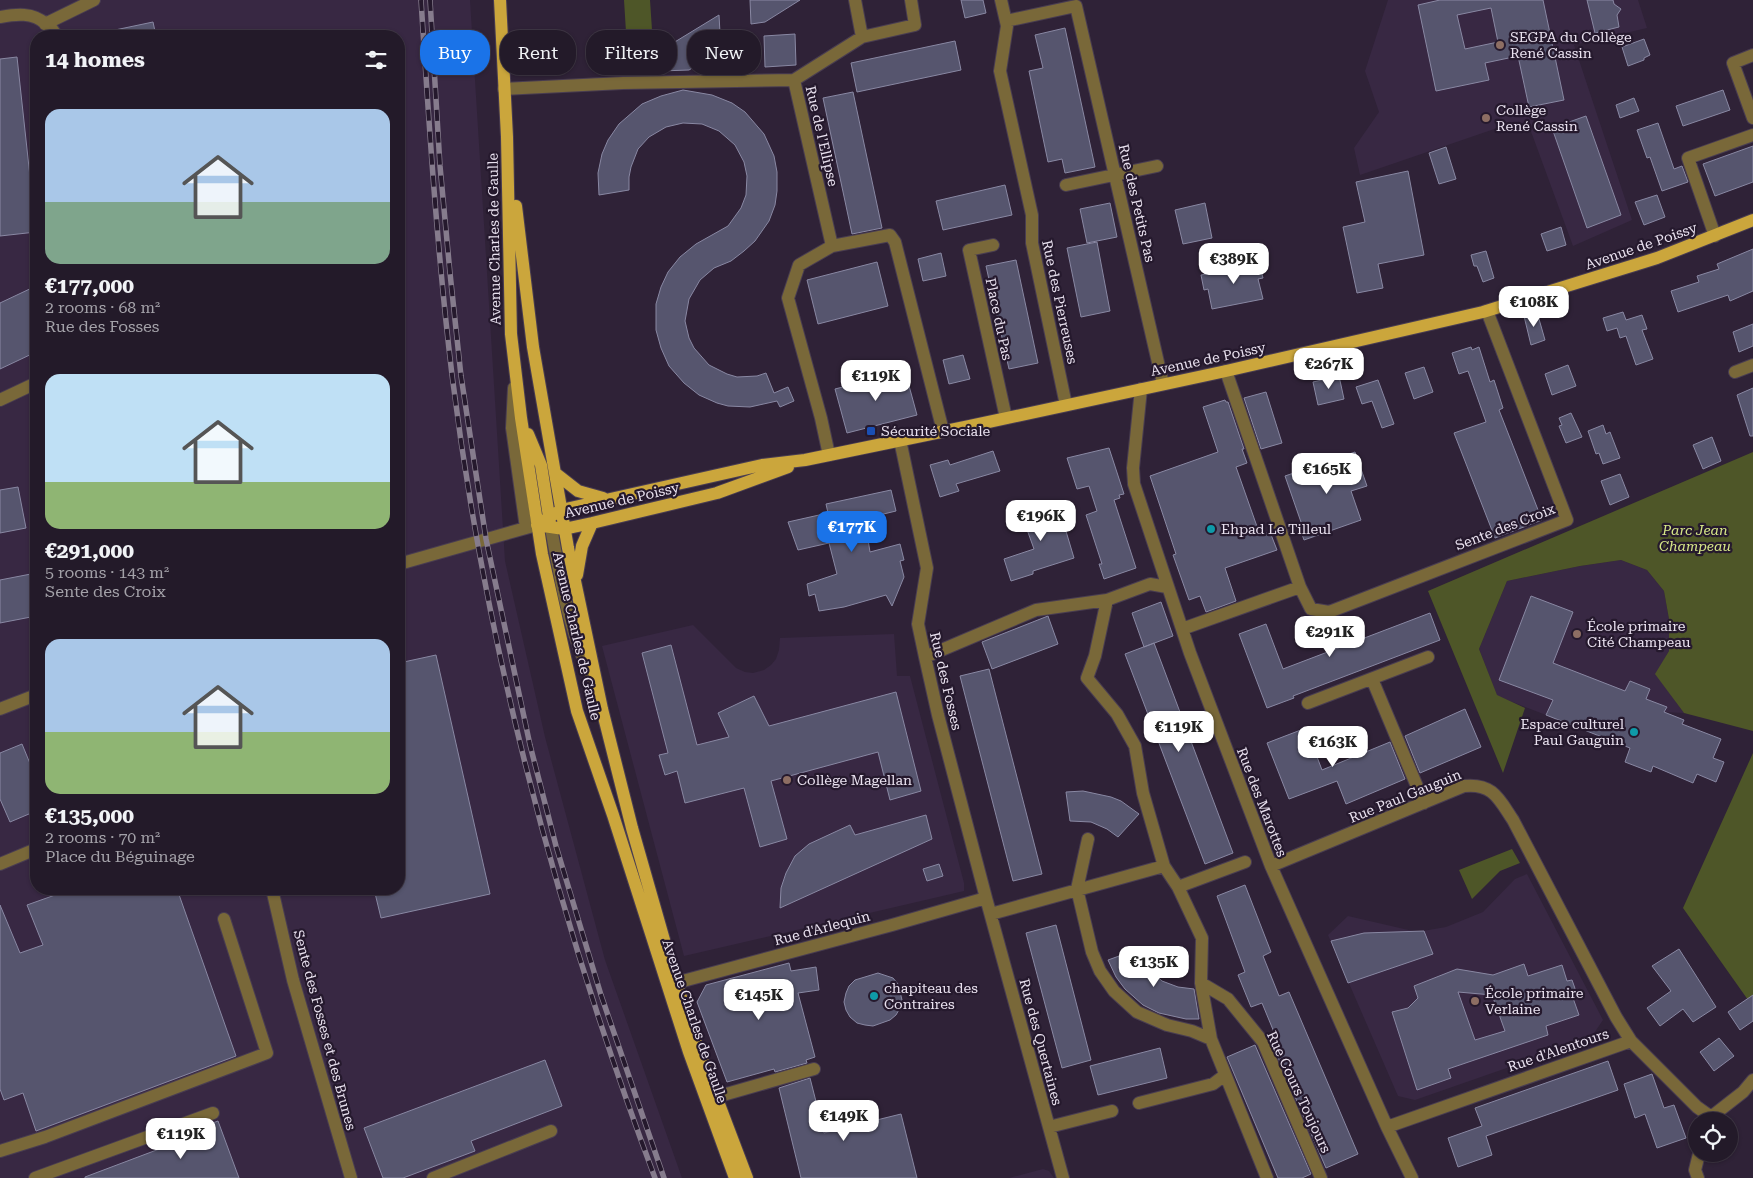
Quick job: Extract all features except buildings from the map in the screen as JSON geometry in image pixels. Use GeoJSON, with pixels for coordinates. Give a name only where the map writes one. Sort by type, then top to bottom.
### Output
{"type":"FeatureCollection","features":[{"type":"Feature","properties":{"kind":"main road","name":"Avenue Charles de Gaulle"},"geometry":{"type":"LineString","coordinates":[[500,0],[507,137],[509,312],[532,527],[578,711],[671,984],[747,1178]]}},
{"type":"Feature","properties":{"kind":"main road","name":"Avenue Charles de Gaulle"},"geometry":{"type":"LineString","coordinates":[[507,137],[533,347],[561,510],[555,524],[576,583],[596,686],[689,1052],[736,1178]]}},
{"type":"Feature","properties":{"kind":"main road","name":"Avenue de Poissy"},"geometry":{"type":"LineString","coordinates":[[555,524],[561,510],[608,499],[762,465],[805,460],[1226,371],[1487,311],[1624,269],[1753,220]]}},
{"type":"Feature","properties":{"kind":"main road"},"geometry":{"type":"LineString","coordinates":[[521,418],[540,461],[555,524]]}},
{"type":"Feature","properties":{"kind":"main road","name":"Avenue de Poissy"},"geometry":{"type":"LineString","coordinates":[[532,527],[592,523],[717,493],[805,460]]}},
{"type":"Feature","properties":{"kind":"main road"},"geometry":{"type":"LineString","coordinates":[[554,473],[578,492],[608,499]]}},
{"type":"Feature","properties":{"kind":"main road"},"geometry":{"type":"LineString","coordinates":[[576,583],[582,546],[592,523]]}},
{"type":"Feature","properties":{"kind":"street"},"geometry":{"type":"LineString","coordinates":[[46,24],[94,0]]}},
{"type":"Feature","properties":{"kind":"street"},"geometry":{"type":"LineString","coordinates":[[856,0],[862,37]]}},
{"type":"Feature","properties":{"kind":"street"},"geometry":{"type":"LineString","coordinates":[[794,80],[862,37],[915,25],[911,0]]}},
{"type":"Feature","properties":{"kind":"street"},"geometry":{"type":"LineString","coordinates":[[1001,0],[1006,21]]}},
{"type":"Feature","properties":{"kind":"street","name":"Rue des Petits Pas"},"geometry":{"type":"LineString","coordinates":[[1006,21],[1076,6],[1163,384]]}},
{"type":"Feature","properties":{"kind":"street"},"geometry":{"type":"LineString","coordinates":[[0,17],[15,14],[38,17],[53,30]]}},
{"type":"Feature","properties":{"kind":"street","name":"Rue des Pierreuses"},"geometry":{"type":"LineString","coordinates":[[1006,21],[1000,71],[1032,215],[1032,243],[1066,405]]}},
{"type":"Feature","properties":{"kind":"street"},"geometry":{"type":"LineString","coordinates":[[1753,55],[1733,63],[1753,118]]}},
{"type":"Feature","properties":{"kind":"street","name":"Rue de l'Ellipse"},"geometry":{"type":"LineString","coordinates":[[504,88],[623,83],[794,80],[832,246]]}},
{"type":"Feature","properties":{"kind":"street"},"geometry":{"type":"LineString","coordinates":[[1715,236],[1688,158],[1753,135]]}},
{"type":"Feature","properties":{"kind":"street"},"geometry":{"type":"LineString","coordinates":[[1066,185],[1156,166]]}},
{"type":"Feature","properties":{"kind":"street"},"geometry":{"type":"LineString","coordinates":[[829,455],[821,418],[788,298],[798,265],[832,246],[890,236],[895,242],[943,431]]}},
{"type":"Feature","properties":{"kind":"street","name":"Place du Pas"},"geometry":{"type":"LineString","coordinates":[[993,245],[969,250],[1006,418]]}},
{"type":"Feature","properties":{"kind":"street","name":"Sente des Croix"},"geometry":{"type":"LineString","coordinates":[[1300,588],[1311,609],[1329,612],[1567,520],[1487,311]]}},
{"type":"Feature","properties":{"kind":"street"},"geometry":{"type":"LineString","coordinates":[[1735,372],[1753,365]]}},
{"type":"Feature","properties":{"kind":"street"},"geometry":{"type":"LineString","coordinates":[[405,562],[532,527],[512,428],[515,368]]}},
{"type":"Feature","properties":{"kind":"street"},"geometry":{"type":"LineString","coordinates":[[1182,629],[1300,588],[1226,371]]}},
{"type":"Feature","properties":{"kind":"street"},"geometry":{"type":"LineString","coordinates":[[0,400],[30,386]]}},
{"type":"Feature","properties":{"kind":"street","name":"Rue des Marottes"},"geometry":{"type":"LineString","coordinates":[[1141,389],[1132,468],[1134,484],[1167,587],[1193,662],[1270,866],[1387,1127],[1412,1178]]}},
{"type":"Feature","properties":{"kind":"street","name":"Rue des Fosses"},"geometry":{"type":"LineString","coordinates":[[900,440],[927,568],[918,624],[938,715],[986,898]]}},
{"type":"Feature","properties":{"kind":"street"},"geometry":{"type":"LineString","coordinates":[[555,524],[570,619],[581,653],[596,686]]}},
{"type":"Feature","properties":{"kind":"street"},"geometry":{"type":"LineString","coordinates":[[925,657],[1036,610],[1107,600],[1150,584],[1167,587]]}},
{"type":"Feature","properties":{"kind":"street"},"geometry":{"type":"LineString","coordinates":[[1107,600],[1095,656],[1087,678],[1117,714],[1135,746],[1143,792],[1164,866],[1178,887],[1202,938],[1201,983],[1211,1039],[1265,1178]]}},
{"type":"Feature","properties":{"kind":"street"},"geometry":{"type":"LineString","coordinates":[[1308,703],[1428,658]]}},
{"type":"Feature","properties":{"kind":"street"},"geometry":{"type":"LineString","coordinates":[[1372,678],[1424,803]]}},
{"type":"Feature","properties":{"kind":"street"},"geometry":{"type":"LineString","coordinates":[[0,709],[30,697]]}},
{"type":"Feature","properties":{"kind":"street","name":"Rue Paul Gauguin"},"geometry":{"type":"LineString","coordinates":[[1270,866],[1464,786],[1475,785],[1491,790],[1498,797],[1513,820],[1616,1017],[1631,1040]]}},
{"type":"Feature","properties":{"kind":"street"},"geometry":{"type":"LineString","coordinates":[[1088,839],[1077,889],[1092,952],[1100,971],[1114,991],[1137,1012],[1167,1026],[1192,1031],[1211,1039]]}},
{"type":"Feature","properties":{"kind":"street"},"geometry":{"type":"LineString","coordinates":[[0,864],[30,852]]}},
{"type":"Feature","properties":{"kind":"street"},"geometry":{"type":"LineString","coordinates":[[1178,887],[1245,862]]}},
{"type":"Feature","properties":{"kind":"street"},"geometry":{"type":"LineString","coordinates":[[991,914],[1010,907],[1164,866]]}},
{"type":"Feature","properties":{"kind":"street","name":"Sente des Fosses et des Brunes"},"geometry":{"type":"LineString","coordinates":[[273,895],[293,980],[351,1178]]}},
{"type":"Feature","properties":{"kind":"street","name":"Rue d'Arlequin"},"geometry":{"type":"LineString","coordinates":[[671,984],[986,898]]}},
{"type":"Feature","properties":{"kind":"street","name":"Rue des Quertaines"},"geometry":{"type":"LineString","coordinates":[[986,898],[1063,1178]]}},
{"type":"Feature","properties":{"kind":"street"},"geometry":{"type":"LineString","coordinates":[[0,1151],[45,1137],[267,1053],[224,919]]}},
{"type":"Feature","properties":{"kind":"street","name":"Rue Cours Toujours"},"geometry":{"type":"LineString","coordinates":[[1201,983],[1228,999],[1262,1042],[1321,1178]]}},
{"type":"Feature","properties":{"kind":"street","name":"Rue d'Alentours"},"geometry":{"type":"LineString","coordinates":[[1387,1127],[1631,1040],[1702,1112]]}},
{"type":"Feature","properties":{"kind":"street"},"geometry":{"type":"LineString","coordinates":[[716,1097],[814,1069]]}},
{"type":"Feature","properties":{"kind":"street"},"geometry":{"type":"LineString","coordinates":[[1139,1103],[1213,1084],[1223,1070]]}},
{"type":"Feature","properties":{"kind":"street"},"geometry":{"type":"LineString","coordinates":[[1719,1112],[1743,1092],[1753,1080]]}},
{"type":"Feature","properties":{"kind":"street"},"geometry":{"type":"LineString","coordinates":[[1049,1127],[1112,1110]]}},
{"type":"Feature","properties":{"kind":"street"},"geometry":{"type":"LineString","coordinates":[[35,1178],[213,1114]]}},
{"type":"Feature","properties":{"kind":"street"},"geometry":{"type":"LineString","coordinates":[[433,1178],[551,1131]]}},
{"type":"Feature","properties":{"kind":"street"},"geometry":{"type":"LineString","coordinates":[[1698,1162],[1696,1170],[1698,1178]]}},
{"type":"Feature","properties":{"kind":"shaded area"},"geometry":{"type":"Polygon","coordinates":[[[0,0],[470,0],[472,30],[420,30],[420,75],[475,75],[505,561],[545,737],[605,960],[682,1178],[0,1178],[0,0]]]}},
{"type":"Feature","properties":{"kind":"shaded area","name":"Collège René Cassin"},"geometry":{"type":"Polygon","coordinates":[[[1388,0],[1638,0],[1647,28],[1574,45],[1632,220],[1573,246],[1529,126],[1509,124],[1360,175],[1354,148],[1379,112],[1365,71],[1388,0]]]}},
{"type":"Feature","properties":{"kind":"shaded area","name":"École primaire Cité Champeau"},"geometry":{"type":"Polygon","coordinates":[[[1621,560],[1647,570],[1664,591],[1669,619],[1669,651],[1656,674],[1684,713],[1664,712],[1667,707],[1646,699],[1650,689],[1630,681],[1621,701],[1558,686],[1546,715],[1497,696],[1479,649],[1507,581],[1580,566],[1621,560]]]}},
{"type":"Feature","properties":{"kind":"shaded area","name":"Collège Magellan"},"geometry":{"type":"Polygon","coordinates":[[[693,625],[736,668],[753,673],[764,670],[776,659],[780,638],[894,634],[897,676],[910,676],[964,883],[964,891],[684,956],[602,646],[693,625]]]}},
{"type":"Feature","properties":{"kind":"shaded area","name":"École primaire Verlaine"},"geometry":{"type":"Polygon","coordinates":[[[1527,874],[1603,1020],[1590,1039],[1415,1100],[1398,1096],[1328,935],[1348,916],[1417,932],[1446,927],[1483,912],[1515,879],[1527,874]]]}},
{"type":"Feature","properties":{"kind":"shaded area"},"geometry":{"type":"Polygon","coordinates":[[[1043,1169],[1049,1171],[1054,1178],[1009,1178],[1043,1169]]]}},
{"type":"Feature","properties":{"kind":"green space"},"geometry":{"type":"Polygon","coordinates":[[[624,0],[650,0],[652,30],[626,30],[624,0]]]}},
{"type":"Feature","properties":{"kind":"green space","name":"Parc Jean Champeau"},"geometry":{"type":"Polygon","coordinates":[[[1753,452],[1753,731],[1684,713],[1655,674],[1669,651],[1669,619],[1664,591],[1647,570],[1621,560],[1580,566],[1507,581],[1479,649],[1497,695],[1525,708],[1503,773],[1428,591],[1753,452]]]}},
{"type":"Feature","properties":{"kind":"green space"},"geometry":{"type":"Polygon","coordinates":[[[1753,753],[1753,1007],[1683,908],[1753,753]]]}},
{"type":"Feature","properties":{"kind":"green space"},"geometry":{"type":"Polygon","coordinates":[[[1512,849],[1520,863],[1500,871],[1472,899],[1459,870],[1512,849]]]}},
{"type":"Feature","properties":{"kind":"railway"},"geometry":{"type":"LineString","coordinates":[[421,0],[434,188],[452,375],[484,580],[530,782],[557,882],[587,982],[655,1178]]}},
{"type":"Feature","properties":{"kind":"railway"},"geometry":{"type":"LineString","coordinates":[[430,0],[440,166],[450,273],[461,376],[486,539],[530,745],[556,846],[601,995],[664,1178]]}},
{"type":"Feature","properties":{"kind":"place","name":"SEGPA du Collège René Cassin"},"geometry":{"type":"Point","coordinates":[1500,45]}},
{"type":"Feature","properties":{"kind":"place","name":"Collège René Cassin"},"geometry":{"type":"Point","coordinates":[1486,118]}},
{"type":"Feature","properties":{"kind":"place","name":"Sécurité Sociale"},"geometry":{"type":"Point","coordinates":[871,431]}},
{"type":"Feature","properties":{"kind":"place","name":"Ehpad Le Tilleul"},"geometry":{"type":"Point","coordinates":[1211,529]}},
{"type":"Feature","properties":{"kind":"place","name":"École primaire Cité Champeau"},"geometry":{"type":"Point","coordinates":[1577,634]}},
{"type":"Feature","properties":{"kind":"place","name":"Espace culturel Paul Gauguin"},"geometry":{"type":"Point","coordinates":[1634,732]}},
{"type":"Feature","properties":{"kind":"place","name":"Collège Magellan"},"geometry":{"type":"Point","coordinates":[787,780]}},
{"type":"Feature","properties":{"kind":"place","name":"chapiteau des Contraires"},"geometry":{"type":"Point","coordinates":[874,996]}},
{"type":"Feature","properties":{"kind":"place","name":"École primaire Verlaine"},"geometry":{"type":"Point","coordinates":[1475,1001]}}]}
